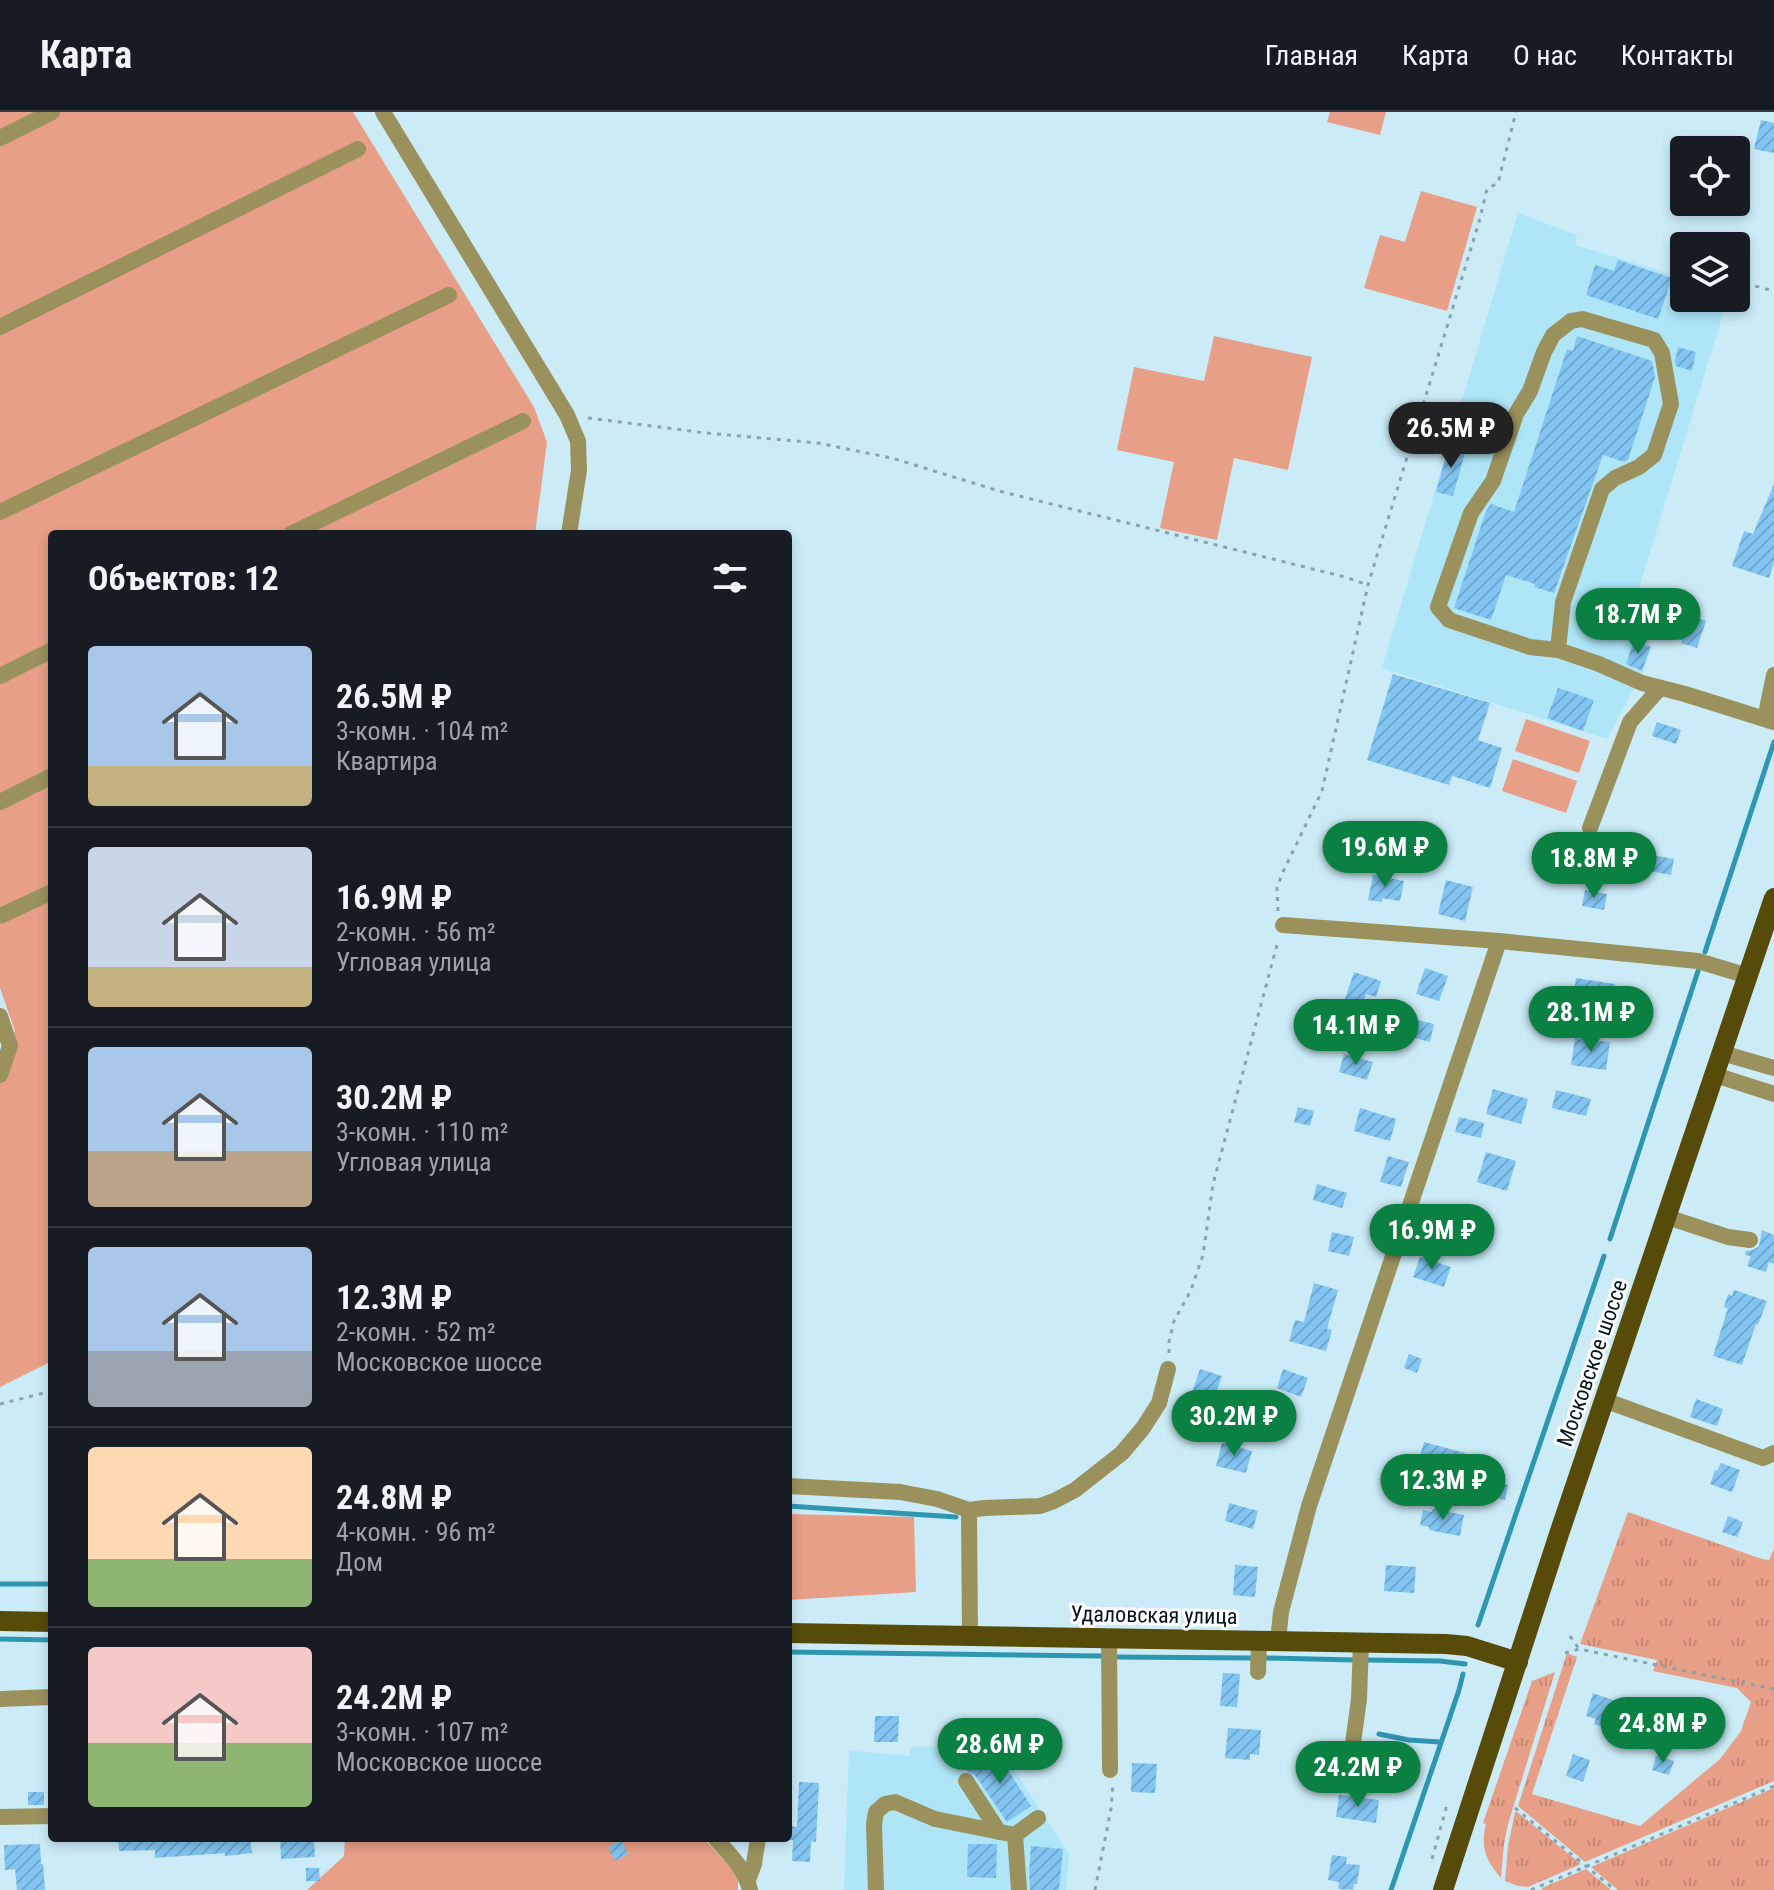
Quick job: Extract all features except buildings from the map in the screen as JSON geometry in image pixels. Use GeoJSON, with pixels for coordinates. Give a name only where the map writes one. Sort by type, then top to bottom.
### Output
{"type":"FeatureCollection","features":[{"type":"Feature","properties":{"kind":"main road","name":"Московское шоссе"},"geometry":{"type":"LineString","coordinates":[[1443,1890],[1604,1400],[1748,976],[1770,921],[1774,898]]}},
{"type":"Feature","properties":{"kind":"main road"},"geometry":{"type":"LineString","coordinates":[[0,1621],[48,1622]]}},
{"type":"Feature","properties":{"kind":"main road","name":"Удаловская улица"},"geometry":{"type":"LineString","coordinates":[[792,1633],[1446,1644],[1467,1646],[1518,1662]]}},
{"type":"Feature","properties":{"kind":"street"},"geometry":{"type":"LineString","coordinates":[[0,138],[52,112]]}},
{"type":"Feature","properties":{"kind":"street"},"geometry":{"type":"LineString","coordinates":[[383,112],[567,415],[578,441],[579,470],[570,530]]}},
{"type":"Feature","properties":{"kind":"street"},"geometry":{"type":"LineString","coordinates":[[0,327],[358,149]]}},
{"type":"Feature","properties":{"kind":"street"},"geometry":{"type":"LineString","coordinates":[[0,512],[449,295]]}},
{"type":"Feature","properties":{"kind":"street"},"geometry":{"type":"LineString","coordinates":[[1558,650],[1563,602],[1602,489],[1654,455],[1671,404],[1662,353],[1654,340],[1582,319],[1571,321],[1553,335],[1544,352],[1530,391],[1516,414],[1493,481],[1471,513],[1438,607],[1449,620],[1530,647],[1558,650],[1642,683],[1770,720],[1774,675]]}},
{"type":"Feature","properties":{"kind":"street"},"geometry":{"type":"LineString","coordinates":[[299,530],[523,421]]}},
{"type":"Feature","properties":{"kind":"street"},"geometry":{"type":"LineString","coordinates":[[0,676],[48,652]]}},
{"type":"Feature","properties":{"kind":"street"},"geometry":{"type":"LineString","coordinates":[[1590,828],[1630,722],[1660,688]]}},
{"type":"Feature","properties":{"kind":"street"},"geometry":{"type":"LineString","coordinates":[[0,802],[48,778]]}},
{"type":"Feature","properties":{"kind":"street"},"geometry":{"type":"LineString","coordinates":[[0,916],[48,894]]}},
{"type":"Feature","properties":{"kind":"street"},"geometry":{"type":"LineString","coordinates":[[1283,925],[1499,941],[1698,961],[1748,976]]}},
{"type":"Feature","properties":{"kind":"street"},"geometry":{"type":"LineString","coordinates":[[1258,1672],[1281,1612],[1309,1506],[1499,941]]}},
{"type":"Feature","properties":{"kind":"street"},"geometry":{"type":"LineString","coordinates":[[0,1016],[10,1046],[0,1075]]}},
{"type":"Feature","properties":{"kind":"street"},"geometry":{"type":"LineString","coordinates":[[1722,1053],[1774,1068]]}},
{"type":"Feature","properties":{"kind":"street"},"geometry":{"type":"LineString","coordinates":[[1715,1075],[1774,1094]]}},
{"type":"Feature","properties":{"kind":"street"},"geometry":{"type":"LineString","coordinates":[[1667,1217],[1728,1237],[1750,1240]]}},
{"type":"Feature","properties":{"kind":"street"},"geometry":{"type":"LineString","coordinates":[[792,1486],[900,1492],[937,1499],[969,1510],[1040,1506],[1075,1490],[1122,1453],[1159,1403],[1168,1369]]}},
{"type":"Feature","properties":{"kind":"street"},"geometry":{"type":"LineString","coordinates":[[1604,1400],[1763,1458],[1774,1453]]}},
{"type":"Feature","properties":{"kind":"street"},"geometry":{"type":"LineString","coordinates":[[969,1510],[970,1636]]}},
{"type":"Feature","properties":{"kind":"street"},"geometry":{"type":"LineString","coordinates":[[1109,1639],[1110,1770]]}},
{"type":"Feature","properties":{"kind":"street"},"geometry":{"type":"LineString","coordinates":[[1353,1743],[1359,1699],[1361,1643]]}},
{"type":"Feature","properties":{"kind":"street"},"geometry":{"type":"LineString","coordinates":[[0,1699],[48,1697]]}},
{"type":"Feature","properties":{"kind":"street"},"geometry":{"type":"LineString","coordinates":[[966,1781],[1007,1833],[1019,1890]]}},
{"type":"Feature","properties":{"kind":"street"},"geometry":{"type":"LineString","coordinates":[[876,1890],[874,1824],[876,1812],[885,1804],[895,1802],[935,1819],[1007,1833],[1038,1818]]}},
{"type":"Feature","properties":{"kind":"street"},"geometry":{"type":"LineString","coordinates":[[0,1817],[48,1816]]}},
{"type":"Feature","properties":{"kind":"street"},"geometry":{"type":"LineString","coordinates":[[719,1842],[740,1866],[749,1885]]}},
{"type":"Feature","properties":{"kind":"street"},"geometry":{"type":"LineString","coordinates":[[749,1885],[757,1842]]}},
{"type":"Feature","properties":{"kind":"path"},"geometry":{"type":"LineString","coordinates":[[1168,1369],[1174,1321],[1191,1290],[1203,1255],[1213,1184],[1283,925],[1277,888],[1322,791],[1368,585],[1487,189],[1498,183],[1516,112]]}},
{"type":"Feature","properties":{"kind":"path"},"geometry":{"type":"LineString","coordinates":[[1750,285],[1774,291]]}},
{"type":"Feature","properties":{"kind":"path"},"geometry":{"type":"LineString","coordinates":[[567,415],[706,433],[818,443],[892,458],[999,491],[1368,585]]}},
{"type":"Feature","properties":{"kind":"path"},"geometry":{"type":"LineString","coordinates":[[0,1404],[48,1392]]}},
{"type":"Feature","properties":{"kind":"path"},"geometry":{"type":"LineString","coordinates":[[1570,1636],[1579,1649]]}},
{"type":"Feature","properties":{"kind":"path"},"geometry":{"type":"LineString","coordinates":[[1565,1653],[1579,1649],[1774,1689]]}},
{"type":"Feature","properties":{"kind":"path"},"geometry":{"type":"LineString","coordinates":[[1095,1890],[1111,1809],[1114,1774],[1110,1770]]}},
{"type":"Feature","properties":{"kind":"path"},"geometry":{"type":"LineString","coordinates":[[1531,1890],[1774,1786]]}},
{"type":"Feature","properties":{"kind":"path"},"geometry":{"type":"LineString","coordinates":[[1431,1862],[1447,1805]]}},
{"type":"Feature","properties":{"kind":"path"},"geometry":{"type":"LineString","coordinates":[[1515,1808],[1615,1890]]}},
{"type":"Feature","properties":{"kind":"shaded area"},"geometry":{"type":"Polygon","coordinates":[[[1518,213],[1577,235],[1575,245],[1670,274],[1670,312],[1724,312],[1624,637],[1651,647],[1641,675],[1607,739],[1382,668],[1518,213]]]}},
{"type":"Feature","properties":{"kind":"shaded area"},"geometry":{"type":"Polygon","coordinates":[[[998,1745],[1069,1854],[1066,1890],[844,1890],[849,1750],[909,1756],[911,1747],[998,1745]]]}},
{"type":"Feature","properties":{"kind":"green space"},"geometry":{"type":"Polygon","coordinates":[[[0,112],[353,112],[534,407],[547,442],[536,530],[48,530],[48,1363],[0,1387],[0,1078],[15,1031],[0,988],[0,112]]]}},
{"type":"Feature","properties":{"kind":"green space"},"geometry":{"type":"Polygon","coordinates":[[[1330,112],[1386,112],[1380,135],[1327,122],[1330,112]]]}},
{"type":"Feature","properties":{"kind":"green space"},"geometry":{"type":"Polygon","coordinates":[[[1421,191],[1477,207],[1447,311],[1364,288],[1380,235],[1405,242],[1421,191]]]}},
{"type":"Feature","properties":{"kind":"green space"},"geometry":{"type":"Polygon","coordinates":[[[1214,336],[1312,357],[1288,470],[1234,458],[1217,540],[1160,528],[1174,462],[1117,450],[1134,367],[1204,381],[1214,336]]]}},
{"type":"Feature","properties":{"kind":"green space"},"geometry":{"type":"Polygon","coordinates":[[[1526,719],[1590,741],[1579,773],[1515,751],[1526,719]]]}},
{"type":"Feature","properties":{"kind":"green space"},"geometry":{"type":"Polygon","coordinates":[[[1513,759],[1577,781],[1566,813],[1502,791],[1513,759]]]}},
{"type":"Feature","properties":{"kind":"green space"},"geometry":{"type":"Polygon","coordinates":[[[1628,1512],[1762,1559],[1769,1560],[1774,1549],[1774,1781],[1585,1862],[1518,1806],[1567,1653],[1577,1657],[1532,1794],[1640,1826],[1720,1759],[1741,1731],[1751,1702],[1737,1688],[1653,1671],[1657,1660],[1580,1644],[1628,1512]]]}},
{"type":"Feature","properties":{"kind":"green space"},"geometry":{"type":"Polygon","coordinates":[[[792,1514],[914,1517],[916,1592],[792,1600],[792,1514]]]}},
{"type":"Feature","properties":{"kind":"green space"},"geometry":{"type":"Polygon","coordinates":[[[1555,1672],[1508,1824],[1501,1878],[1491,1866],[1486,1853],[1486,1824],[1483,1823],[1532,1681],[1555,1672]]]}},
{"type":"Feature","properties":{"kind":"green space"},"geometry":{"type":"Polygon","coordinates":[[[1774,1788],[1774,1890],[1618,1890],[1591,1867],[1774,1788]]]}},
{"type":"Feature","properties":{"kind":"green space"},"geometry":{"type":"Polygon","coordinates":[[[1515,1812],[1581,1864],[1528,1887],[1505,1881],[1515,1812]]]}},
{"type":"Feature","properties":{"kind":"green space"},"geometry":{"type":"Polygon","coordinates":[[[345,1842],[707,1842],[738,1875],[738,1890],[307,1890],[344,1856],[345,1842]]]}},
{"type":"Feature","properties":{"kind":"green space"},"geometry":{"type":"Polygon","coordinates":[[[1586,1869],[1611,1890],[1542,1890],[1542,1888],[1586,1869]]]}},
{"type":"Feature","properties":{"kind":"waterway"},"geometry":{"type":"LineString","coordinates":[[1705,952],[1774,742]]}},
{"type":"Feature","properties":{"kind":"waterway"},"geometry":{"type":"LineString","coordinates":[[1610,1239],[1698,971]]}},
{"type":"Feature","properties":{"kind":"waterway"},"geometry":{"type":"LineString","coordinates":[[1478,1625],[1604,1256]]}},
{"type":"Feature","properties":{"kind":"waterway"},"geometry":{"type":"LineString","coordinates":[[792,1506],[956,1517]]}},
{"type":"Feature","properties":{"kind":"waterway"},"geometry":{"type":"LineString","coordinates":[[0,1584],[48,1584]]}},
{"type":"Feature","properties":{"kind":"waterway"},"geometry":{"type":"LineString","coordinates":[[0,1639],[48,1640]]}},
{"type":"Feature","properties":{"kind":"waterway"},"geometry":{"type":"LineString","coordinates":[[792,1652],[1101,1656]]}},
{"type":"Feature","properties":{"kind":"waterway"},"geometry":{"type":"LineString","coordinates":[[1114,1657],[1251,1658]]}},
{"type":"Feature","properties":{"kind":"waterway"},"geometry":{"type":"LineString","coordinates":[[1266,1658],[1355,1660]]}},
{"type":"Feature","properties":{"kind":"waterway"},"geometry":{"type":"LineString","coordinates":[[1368,1660],[1465,1664]]}},
{"type":"Feature","properties":{"kind":"waterway"},"geometry":{"type":"LineString","coordinates":[[1391,1890],[1463,1674]]}},
{"type":"Feature","properties":{"kind":"waterway"},"geometry":{"type":"LineString","coordinates":[[1379,1734],[1440,1742]]}}]}
